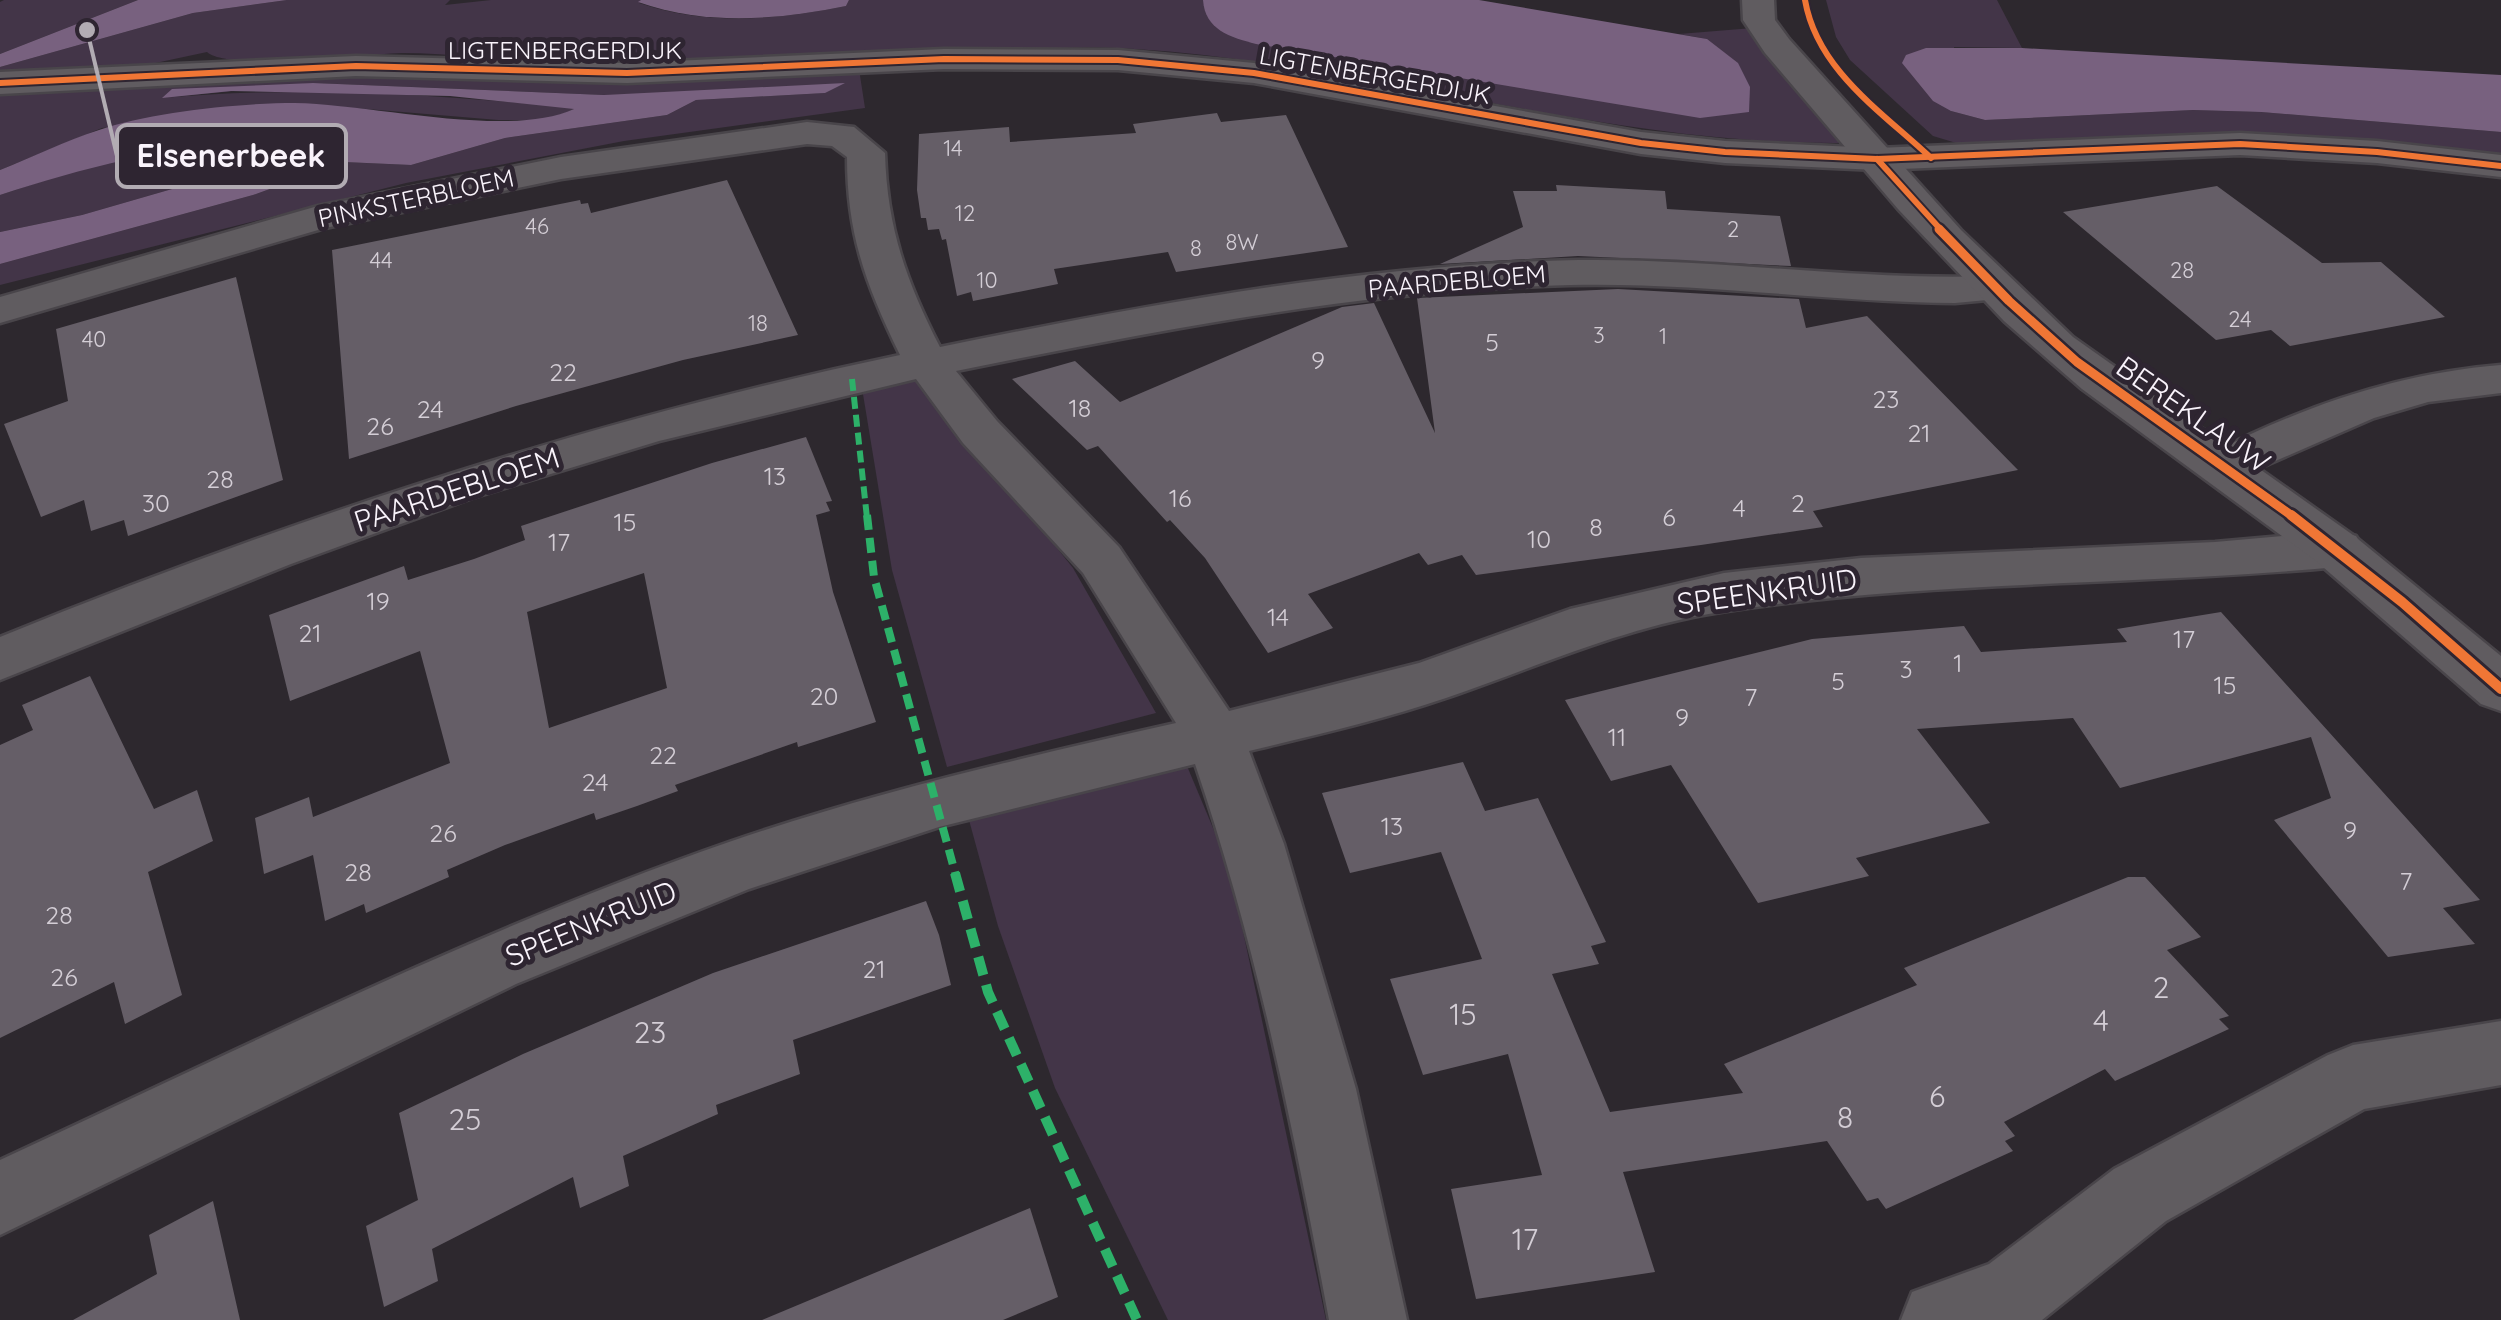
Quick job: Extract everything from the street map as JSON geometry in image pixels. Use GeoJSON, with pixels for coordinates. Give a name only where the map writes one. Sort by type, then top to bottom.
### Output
{"type":"FeatureCollection","features":[{"type":"Feature","properties":{"kind":"street","name":"BEREKLAUW"},"geometry":{"type":"LineString","coordinates":[[1758,0],[1760,20],[1777,46],[1994,289],[2058,347],[2135,408],[2338,549],[2424,618],[2501,689]]}},
{"type":"Feature","properties":{"kind":"street","name":"LIGTENBERGERDIJK"},"geometry":{"type":"LineString","coordinates":[[0,83],[356,66],[626,72],[944,59],[1118,60],[1254,73],[1640,144],[1763,155],[1877,159],[2240,144],[2501,166]]}},
{"type":"Feature","properties":{"kind":"street","name":"PINKSTERBLOEM"},"geometry":{"type":"LineString","coordinates":[[0,310],[205,248],[446,190],[807,133],[841,135],[866,153],[866,204],[888,286],[926,362]]}},
{"type":"Feature","properties":{"kind":"street","name":"PAARDEBLOEM"},"geometry":{"type":"LineString","coordinates":[[0,659],[149,598],[536,463],[736,406],[926,362],[1330,292],[1453,279],[1560,273],[1681,274],[1928,293],[1994,289]]}},
{"type":"Feature","properties":{"kind":"street"},"geometry":{"type":"LineString","coordinates":[[926,362],[980,432],[1102,560],[1215,737],[1253,844],[1321,1089],[1368,1320]]}},
{"type":"Feature","properties":{"kind":"street"},"geometry":{"type":"LineString","coordinates":[[2224,467],[2309,423],[2390,396],[2501,378]]}},
{"type":"Feature","properties":{"kind":"street","name":"SPEENKRUID"},"geometry":{"type":"LineString","coordinates":[[0,1198],[492,963],[734,867],[938,802],[1428,682],[1570,629],[1724,592],[1861,577],[2215,560],[2338,549]]}},
{"type":"Feature","properties":{"kind":"street"},"geometry":{"type":"LineString","coordinates":[[1940,1320],[2012,1295],[2140,1195],[2353,1078],[2501,1053]]}},
{"type":"Feature","properties":{"kind":"shaded area"},"geometry":{"type":"Polygon","coordinates":[[[138,0],[0,54],[0,2],[138,0]]]}},
{"type":"Feature","properties":{"kind":"shaded area"},"geometry":{"type":"Polygon","coordinates":[[[138,0],[287,0],[193,13],[0,67],[0,54],[138,0]]]}},
{"type":"Feature","properties":{"kind":"shaded area"},"geometry":{"type":"Polygon","coordinates":[[[287,0],[450,0],[445,5],[491,0],[641,0],[639,3],[690,15],[742,18],[820,11],[846,6],[849,0],[1203,0],[1707,39],[1679,34],[1753,28],[1841,133],[1838,143],[1749,140],[1661,131],[1311,70],[1223,57],[1113,48],[658,63],[402,53],[242,61],[207,52],[146,65],[0,76],[0,67],[193,13],[287,0]]]}},
{"type":"Feature","properties":{"kind":"shaded area"},"geometry":{"type":"Polygon","coordinates":[[[849,0],[846,6],[820,11],[716,18],[664,10],[638,2],[849,0]]]}},
{"type":"Feature","properties":{"kind":"shaded area"},"geometry":{"type":"Polygon","coordinates":[[[1203,0],[1479,0],[1707,39],[1738,63],[1750,87],[1749,112],[1700,118],[1256,44],[1220,31],[1208,19],[1203,0]]]}},
{"type":"Feature","properties":{"kind":"shaded area"},"geometry":{"type":"Polygon","coordinates":[[[1826,0],[1997,0],[2022,48],[1954,47],[1951,111],[1985,120],[2193,110],[2261,112],[2501,132],[2501,154],[2361,139],[2219,133],[1963,145],[1933,136],[1850,60],[1836,37],[1826,0]]]}},
{"type":"Feature","properties":{"kind":"shaded area"},"geometry":{"type":"Polygon","coordinates":[[[1926,48],[2022,48],[2501,75],[2501,132],[2193,110],[1985,120],[1951,111],[1933,101],[1902,63],[1906,55],[1926,48]]]}},
{"type":"Feature","properties":{"kind":"shaded area"},"geometry":{"type":"Polygon","coordinates":[[[859,69],[865,108],[624,141],[406,183],[0,285],[0,264],[253,195],[344,162],[411,165],[505,138],[667,115],[696,100],[825,93],[604,95],[313,83],[163,98],[267,92],[370,93],[577,108],[547,120],[498,120],[295,103],[102,128],[0,170],[0,95],[358,75],[648,83],[859,69]]]}},
{"type":"Feature","properties":{"kind":"shaded area"},"geometry":{"type":"Polygon","coordinates":[[[313,83],[604,95],[845,83],[825,93],[696,100],[667,115],[505,138],[411,165],[344,162],[253,195],[0,264],[0,232],[82,215],[279,158],[291,146],[217,146],[144,156],[0,195],[0,170],[120,124],[196,110],[273,103],[477,121],[547,117],[574,109],[450,96],[231,91],[162,98],[172,89],[313,83]]]}},
{"type":"Feature","properties":{"kind":"shaded area"},"geometry":{"type":"Polygon","coordinates":[[[292,145],[279,158],[82,215],[0,232],[0,195],[101,162],[212,148],[292,145]]]}},
{"type":"Feature","properties":{"kind":"shaded area"},"geometry":{"type":"Polygon","coordinates":[[[914,370],[1073,568],[1156,713],[947,767],[892,570],[861,382],[914,370]]]}},
{"type":"Feature","properties":{"kind":"shaded area"},"geometry":{"type":"Polygon","coordinates":[[[1179,747],[1229,866],[1326,1320],[1168,1320],[1055,1088],[998,926],[966,809],[1179,747]]]}},
{"type":"Feature","properties":{"kind":"building"},"geometry":{"type":"Polygon","coordinates":[[[1217,113],[1221,122],[1286,115],[1348,247],[1176,272],[1168,252],[1054,269],[1058,284],[973,301],[971,292],[957,296],[946,239],[942,240],[939,229],[928,230],[926,218],[921,218],[917,190],[919,134],[1009,127],[1010,142],[1136,133],[1133,124],[1217,113]]]}},
{"type":"Feature","properties":{"kind":"building"},"geometry":{"type":"Polygon","coordinates":[[[727,180],[798,335],[683,360],[516,406],[349,459],[332,250],[580,200],[581,204],[588,203],[591,213],[727,180]]]}},
{"type":"Feature","properties":{"kind":"building"},"geometry":{"type":"Polygon","coordinates":[[[1556,185],[1665,191],[1667,209],[1780,216],[1791,266],[1578,256],[1440,264],[1523,227],[1513,191],[1557,191],[1556,185]]]}},
{"type":"Feature","properties":{"kind":"building"},"geometry":{"type":"Polygon","coordinates":[[[2217,186],[2322,263],[2381,262],[2445,317],[2290,346],[2271,330],[2216,340],[2063,212],[2217,186]]]}},
{"type":"Feature","properties":{"kind":"building"},"geometry":{"type":"Polygon","coordinates":[[[236,277],[283,480],[128,536],[124,520],[91,531],[84,500],[41,517],[4,424],[68,401],[56,329],[236,277]]]}},
{"type":"Feature","properties":{"kind":"building"},"geometry":{"type":"Polygon","coordinates":[[[1618,289],[1799,299],[1806,328],[1867,316],[2018,470],[1813,511],[1823,527],[1701,545],[1476,575],[1462,555],[1428,565],[1419,553],[1308,594],[1333,628],[1268,653],[1205,558],[1170,520],[1167,522],[1098,446],[1087,450],[1012,379],[1075,361],[1120,402],[1342,307],[1374,303],[1435,433],[1417,298],[1618,289]]]}},
{"type":"Feature","properties":{"kind":"building"},"geometry":{"type":"Polygon","coordinates":[[[806,437],[832,501],[826,502],[830,511],[816,515],[833,592],[876,722],[798,747],[797,742],[675,785],[678,791],[637,806],[596,820],[594,813],[505,845],[447,870],[449,877],[366,913],[364,904],[325,921],[313,855],[264,874],[255,818],[309,797],[313,817],[450,763],[420,651],[290,701],[269,615],[404,566],[408,580],[474,559],[525,540],[521,526],[712,463],[806,437]],[[644,573],[527,612],[549,728],[667,688],[644,573]]]}},
{"type":"Feature","properties":{"kind":"building"},"geometry":{"type":"Polygon","coordinates":[[[2221,612],[2480,900],[2443,908],[2475,944],[2388,957],[2274,820],[2331,798],[2311,737],[2120,788],[2073,718],[1917,729],[1990,823],[1856,858],[1869,876],[1758,903],[1671,765],[1611,781],[1565,700],[1812,639],[1964,626],[1981,652],[2127,642],[2117,629],[2221,612]]]}},
{"type":"Feature","properties":{"kind":"building"},"geometry":{"type":"Polygon","coordinates":[[[90,676],[154,809],[197,790],[213,841],[148,872],[182,995],[125,1024],[114,982],[0,1038],[0,745],[33,730],[22,705],[90,676]]]}},
{"type":"Feature","properties":{"kind":"building"},"geometry":{"type":"Polygon","coordinates":[[[1463,762],[1485,811],[1538,798],[1606,942],[1591,946],[1599,964],[1552,974],[1610,1112],[1743,1093],[1724,1064],[1917,985],[1904,968],[2128,877],[2145,877],[2201,937],[2167,950],[2229,1016],[2219,1019],[2229,1029],[2115,1081],[2105,1069],[2004,1122],[2015,1136],[2005,1141],[2013,1151],[1886,1209],[1878,1198],[1867,1201],[1827,1141],[1623,1172],[1655,1272],[1476,1299],[1451,1189],[1542,1175],[1508,1054],[1423,1075],[1390,979],[1482,959],[1441,852],[1350,873],[1322,793],[1463,762]]]}},
{"type":"Feature","properties":{"kind":"building"},"geometry":{"type":"Polygon","coordinates":[[[926,901],[951,985],[793,1040],[800,1074],[716,1105],[718,1114],[623,1156],[629,1186],[580,1208],[573,1177],[432,1249],[438,1281],[384,1307],[366,1226],[418,1200],[399,1113],[523,1054],[713,973],[926,901]]]}},
{"type":"Feature","properties":{"kind":"building"},"geometry":{"type":"Polygon","coordinates":[[[213,1201],[240,1320],[73,1320],[157,1274],[149,1235],[213,1201]]]}},
{"type":"Feature","properties":{"kind":"building"},"geometry":{"type":"Polygon","coordinates":[[[1030,1208],[1058,1297],[1003,1320],[762,1320],[1030,1208]]]}},
{"type":"Feature","properties":{"kind":"marked path"},"geometry":{"type":"LineString","coordinates":[[852,379],[874,577],[988,992],[1137,1320]]}},
{"type":"Feature","properties":{"kind":"cycle path"},"geometry":{"type":"LineString","coordinates":[[1805,0],[1810,28],[1829,62],[1931,158]]}},
{"type":"Feature","properties":{"kind":"cycle path"},"geometry":{"type":"LineString","coordinates":[[0,83],[356,66],[627,73],[944,59],[1118,60],[1254,73],[1641,143],[1725,152],[1877,159],[2240,144],[2377,152],[2501,166]]}},
{"type":"Feature","properties":{"kind":"cycle path"},"geometry":{"type":"LineString","coordinates":[[1877,159],[1986,279],[2056,345],[2334,548],[2501,689]]}},
{"type":"Feature","properties":{"kind":"place","name":"Elsenerbeek"},"geometry":{"type":"Point","coordinates":[87,30]}}]}
